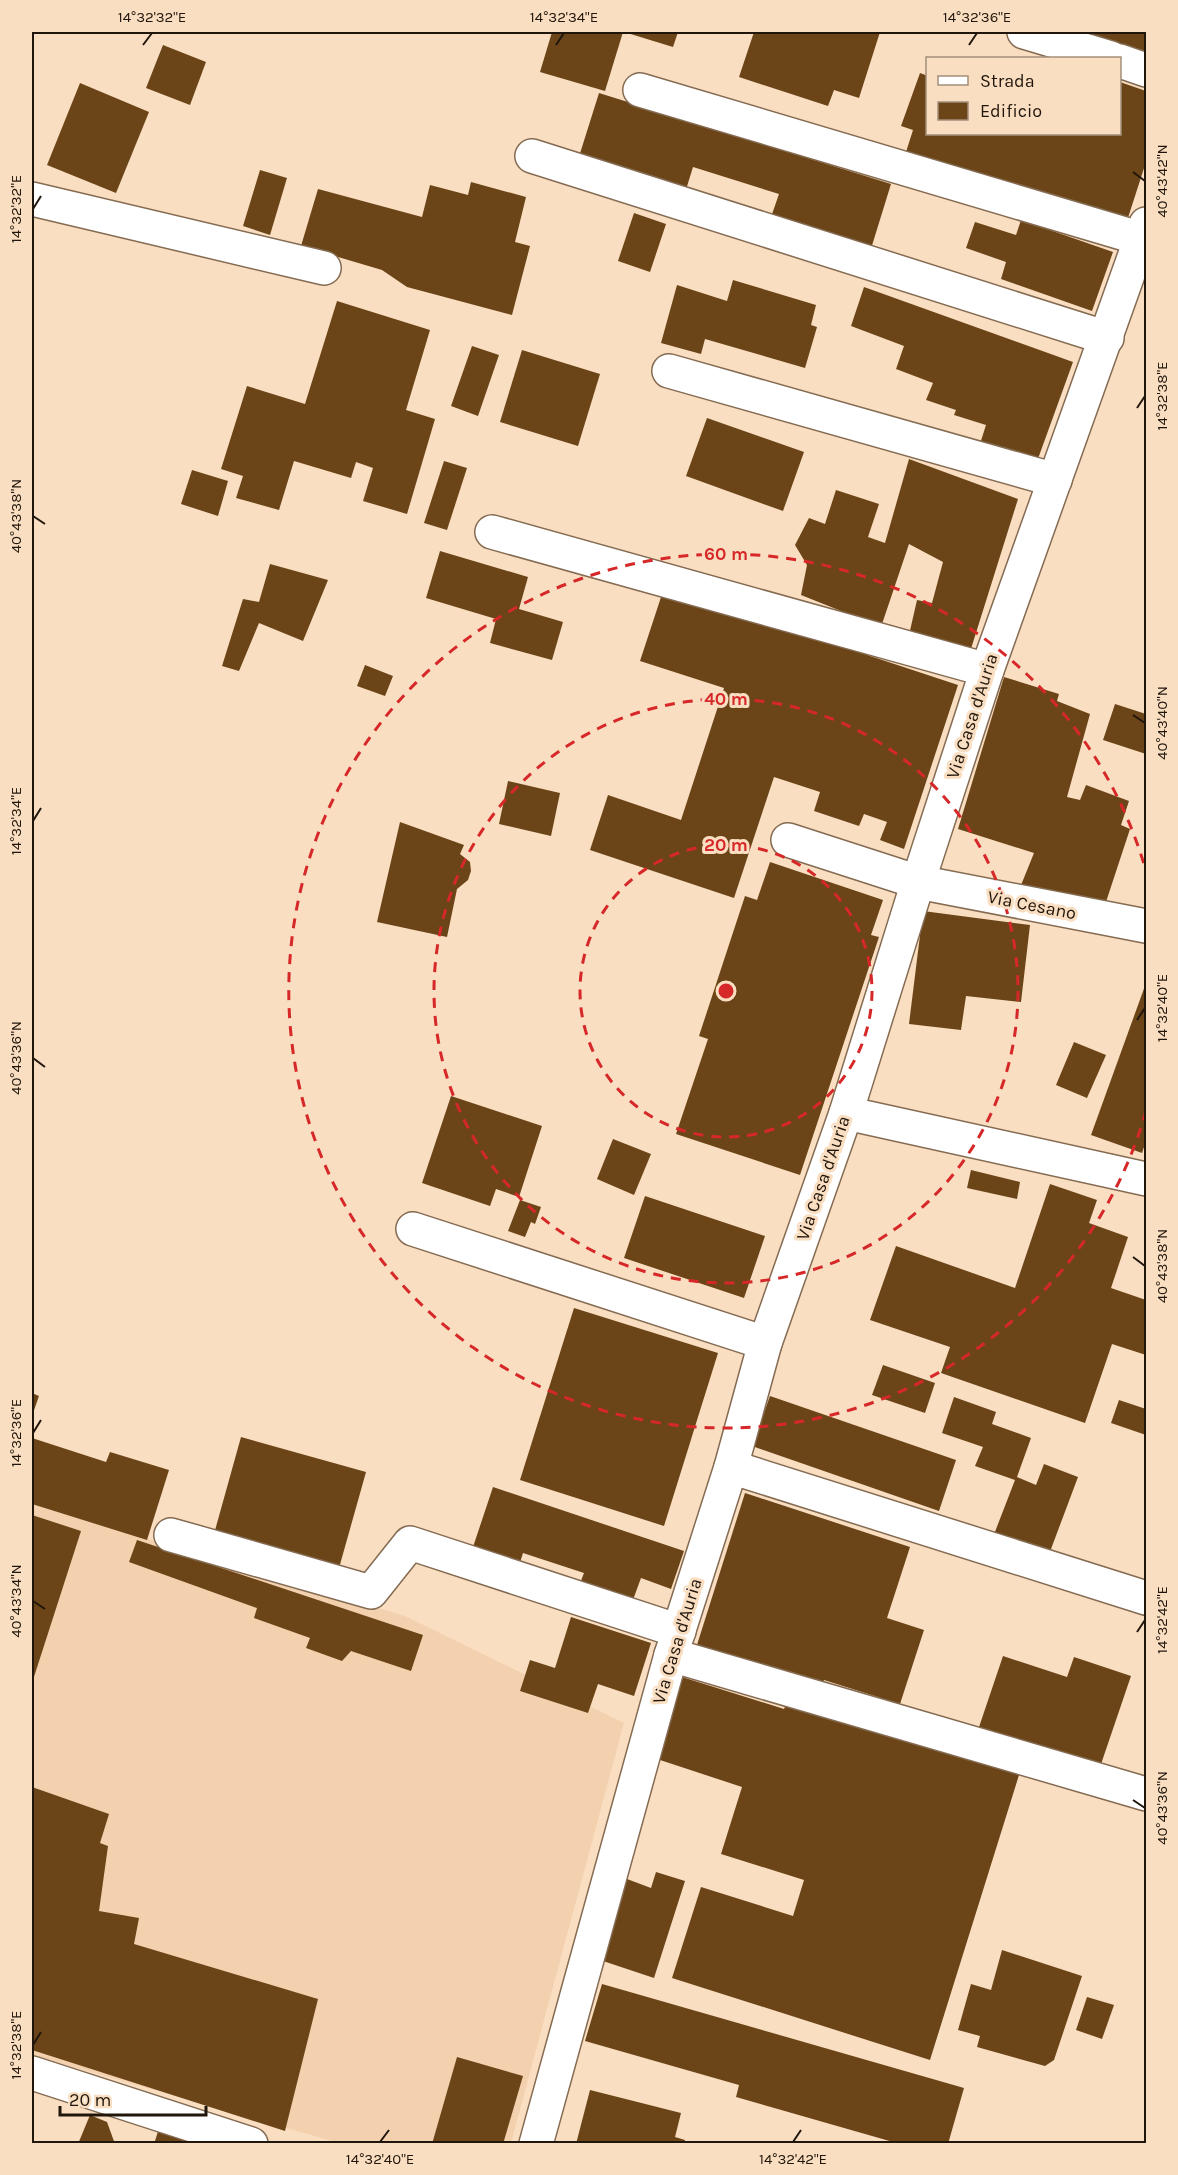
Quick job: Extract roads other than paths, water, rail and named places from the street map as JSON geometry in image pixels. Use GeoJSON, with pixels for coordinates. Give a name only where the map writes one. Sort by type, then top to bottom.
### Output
{"type":"FeatureCollection","features":[{"type":"Feature","properties":{"kind":"street"},"geometry":{"type":"LineString","coordinates":[[1024,32],[1108,57]]}},
{"type":"Feature","properties":{"kind":"street"},"geometry":{"type":"LineString","coordinates":[[1121,62],[1146,70]]}},
{"type":"Feature","properties":{"kind":"street"},"geometry":{"type":"LineString","coordinates":[[640,90],[1144,232]]}},
{"type":"Feature","properties":{"kind":"street"},"geometry":{"type":"LineString","coordinates":[[532,156],[1107,338]]}},
{"type":"Feature","properties":{"kind":"street"},"geometry":{"type":"LineString","coordinates":[[32,199],[324,268]]}},
{"type":"Feature","properties":{"kind":"street","name":"Via Casa d'Auria"},"geometry":{"type":"LineString","coordinates":[[536,2144],[675,1643],[731,1467],[765,1343],[846,1113],[987,670],[1144,232]]}},
{"type":"Feature","properties":{"kind":"street"},"geometry":{"type":"LineString","coordinates":[[669,371],[1055,480]]}},
{"type":"Feature","properties":{"kind":"street"},"geometry":{"type":"LineString","coordinates":[[492,532],[987,670]]}},
{"type":"Feature","properties":{"kind":"street","name":"Via Cesano"},"geometry":{"type":"LineString","coordinates":[[788,840],[918,882],[1146,926]]}},
{"type":"Feature","properties":{"kind":"street"},"geometry":{"type":"LineString","coordinates":[[846,1113],[1146,1179]]}},
{"type":"Feature","properties":{"kind":"street"},"geometry":{"type":"LineString","coordinates":[[413,1229],[765,1343]]}},
{"type":"Feature","properties":{"kind":"street"},"geometry":{"type":"LineString","coordinates":[[731,1467],[1146,1598]]}},
{"type":"Feature","properties":{"kind":"street"},"geometry":{"type":"LineString","coordinates":[[171,1535],[371,1593],[410,1543],[675,1643],[1146,1794]]}},
{"type":"Feature","properties":{"kind":"street"},"geometry":{"type":"LineString","coordinates":[[32,2073],[251,2144]]}}]}
